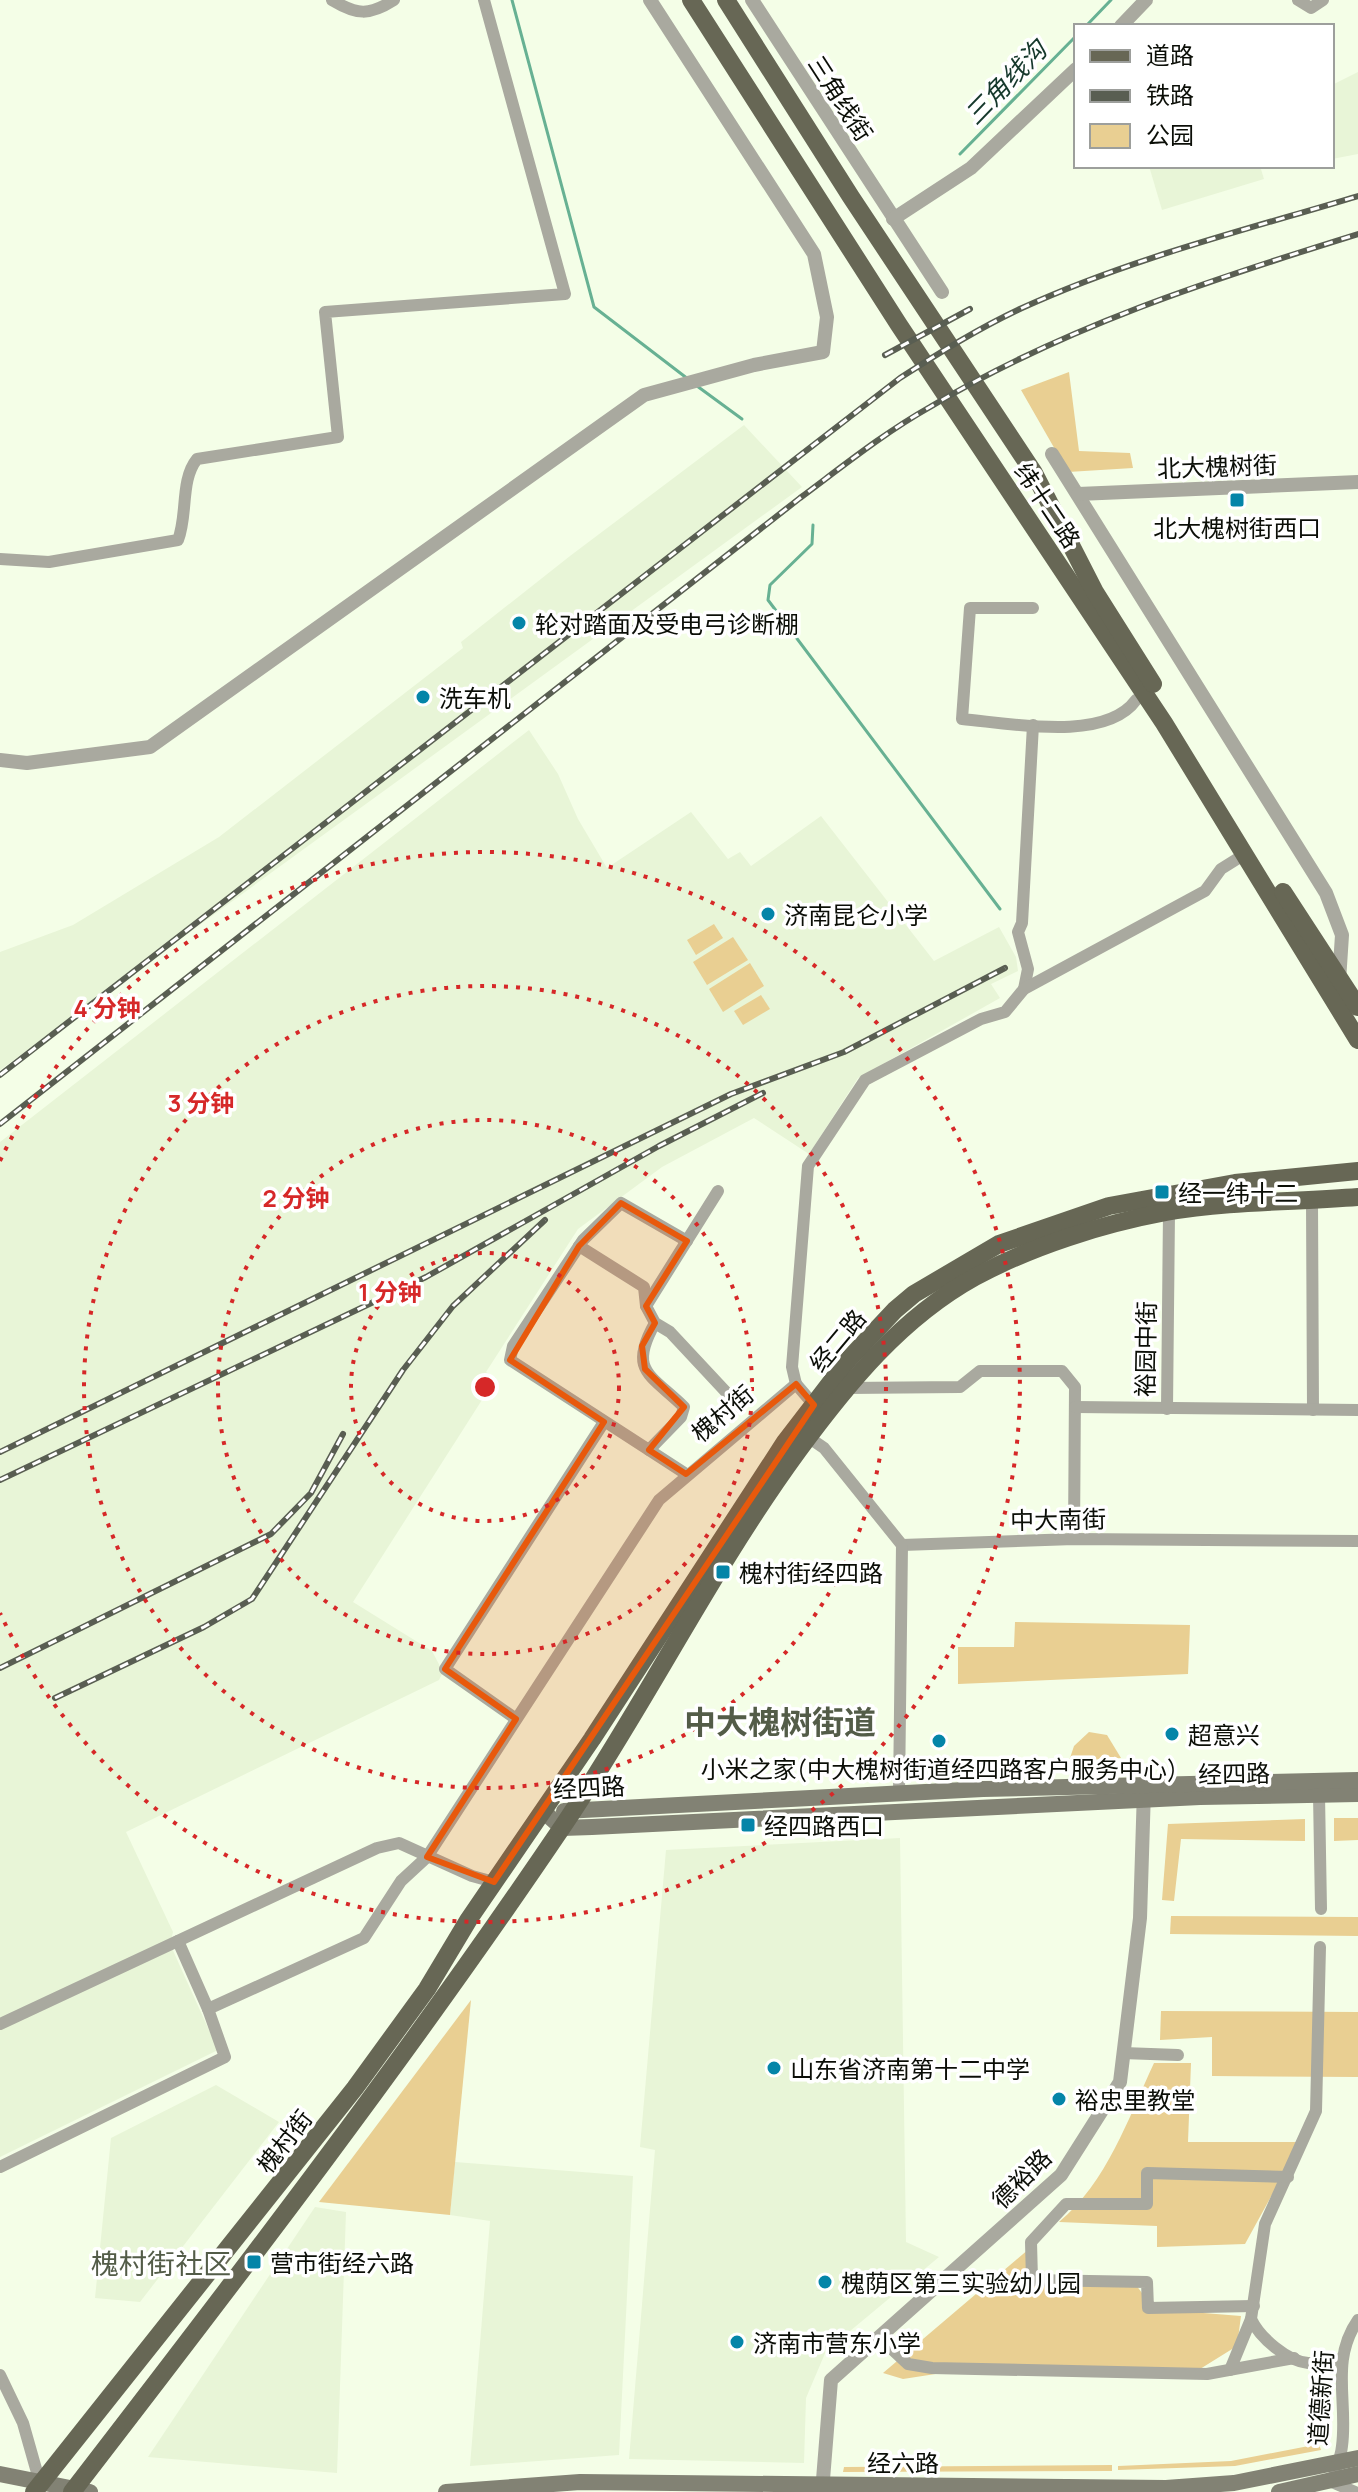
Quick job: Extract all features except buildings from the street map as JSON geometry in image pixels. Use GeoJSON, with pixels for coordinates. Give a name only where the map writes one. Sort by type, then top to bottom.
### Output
{"type":"FeatureCollection","features":[{"type":"Feature","properties":{"kind":"main road","name":"纬十二路"},"geometry":{"type":"LineString","coordinates":[[691,0],[899,325],[1164,723],[1358,1040]]}},
{"type":"Feature","properties":{"kind":"main road","name":"纬十二路"},"geometry":{"type":"LineString","coordinates":[[726,0],[851,197],[1034,473],[1095,592],[1358,1007]]}},
{"type":"Feature","properties":{"kind":"main road","name":"经二路"},"geometry":{"type":"LineString","coordinates":[[543,1811],[785,1442],[895,1310],[914,1294],[999,1244],[1109,1206],[1235,1183],[1358,1171]]}},
{"type":"Feature","properties":{"kind":"main road","name":"经二路"},"geometry":{"type":"LineString","coordinates":[[562,1828],[713,1579],[808,1437],[847,1388],[908,1323],[973,1278],[1025,1253],[1169,1212],[1358,1197]]}},
{"type":"Feature","properties":{"kind":"main road","name":"经四路"},"geometry":{"type":"LineString","coordinates":[[543,1811],[562,1828],[1358,1780]]}},
{"type":"Feature","properties":{"kind":"main road","name":"经四路"},"geometry":{"type":"LineString","coordinates":[[543,1811],[899,1793],[1358,1794]]}},
{"type":"Feature","properties":{"kind":"main road","name":"槐村街"},"geometry":{"type":"LineString","coordinates":[[37,2488],[355,2088],[427,1989],[543,1811]]}},
{"type":"Feature","properties":{"kind":"main road","name":"槐村街"},"geometry":{"type":"LineString","coordinates":[[78,2491],[375,2091],[562,1828]]}},
{"type":"Feature","properties":{"kind":"main road","name":"经六路"},"geometry":{"type":"LineString","coordinates":[[446,2492],[580,2482],[821,2489],[1166,2488],[1234,2483],[1358,2458]]}},
{"type":"Feature","properties":{"kind":"main road"},"geometry":{"type":"LineString","coordinates":[[0,2474],[37,2488],[78,2491]]}},
{"type":"Feature","properties":{"kind":"main road"},"geometry":{"type":"LineString","coordinates":[[1279,2492],[1331,2487],[1358,2474]]}},
{"type":"Feature","properties":{"kind":"street"},"geometry":{"type":"LineString","coordinates":[[332,0],[357,13],[374,10],[394,0]]}},
{"type":"Feature","properties":{"kind":"street"},"geometry":{"type":"LineString","coordinates":[[0,559],[49,562],[178,540],[184,526],[189,469],[197,459],[338,437],[325,312],[565,294],[484,0]]}},
{"type":"Feature","properties":{"kind":"street"},"geometry":{"type":"LineString","coordinates":[[0,760],[27,763],[150,747],[644,395],[823,352],[827,317],[808,243],[650,0]]}},
{"type":"Feature","properties":{"kind":"street","name":"三角线街"},"geometry":{"type":"LineString","coordinates":[[752,0],[942,292]]}},
{"type":"Feature","properties":{"kind":"street"},"geometry":{"type":"LineString","coordinates":[[1123,24],[1146,0]]}},
{"type":"Feature","properties":{"kind":"street"},"geometry":{"type":"LineString","coordinates":[[1298,0],[1311,8],[1323,0]]}},
{"type":"Feature","properties":{"kind":"street"},"geometry":{"type":"LineString","coordinates":[[893,219],[971,168],[1074,71]]}},
{"type":"Feature","properties":{"kind":"street"},"geometry":{"type":"LineString","coordinates":[[1052,454],[1326,893],[1342,935],[1339,981]]}},
{"type":"Feature","properties":{"kind":"street","name":"北大槐树街"},"geometry":{"type":"LineString","coordinates":[[1078,494],[1358,482]]}},
{"type":"Feature","properties":{"kind":"street"},"geometry":{"type":"LineString","coordinates":[[1033,608],[970,608],[962,719],[1033,725],[1100,725],[1131,707],[1136,700]]}},
{"type":"Feature","properties":{"kind":"street"},"geometry":{"type":"LineString","coordinates":[[1024,989],[1028,969],[1018,932],[1033,725]]}},
{"type":"Feature","properties":{"kind":"street"},"geometry":{"type":"LineString","coordinates":[[814,1405],[796,1384],[792,1367],[808,1166],[865,1080],[981,1019],[1005,1012],[1024,989],[1205,891],[1221,869],[1245,854]]}},
{"type":"Feature","properties":{"kind":"street"},"geometry":{"type":"LineString","coordinates":[[646,1306],[718,1191]]}},
{"type":"Feature","properties":{"kind":"street"},"geometry":{"type":"LineString","coordinates":[[1312,1201],[1313,1410]]}},
{"type":"Feature","properties":{"kind":"street"},"geometry":{"type":"LineString","coordinates":[[686,1474],[510,1360],[520,1334],[579,1246],[604,1216],[621,1203],[687,1241]]}},
{"type":"Feature","properties":{"kind":"street","name":"裕园中街"},"geometry":{"type":"LineString","coordinates":[[1075,1407],[1167,1409],[1169,1212]]}},
{"type":"Feature","properties":{"kind":"street"},"geometry":{"type":"LineString","coordinates":[[579,1246],[644,1287],[646,1306],[655,1323],[670,1332],[740,1407]]}},
{"type":"Feature","properties":{"kind":"street"},"geometry":{"type":"LineString","coordinates":[[649,1450],[681,1417],[684,1407],[645,1369],[642,1346],[655,1323]]}},
{"type":"Feature","properties":{"kind":"street"},"geometry":{"type":"LineString","coordinates":[[847,1388],[960,1387],[980,1371],[1062,1371],[1075,1387],[1074,1539]]}},
{"type":"Feature","properties":{"kind":"street","name":"槐村街"},"geometry":{"type":"LineString","coordinates":[[208,2009],[364,1938],[401,1881],[427,1857],[659,1500],[796,1384]]}},
{"type":"Feature","properties":{"kind":"street"},"geometry":{"type":"LineString","coordinates":[[1167,1409],[1358,1410]]}},
{"type":"Feature","properties":{"kind":"street"},"geometry":{"type":"LineString","coordinates":[[516,1719],[445,1669],[604,1422]]}},
{"type":"Feature","properties":{"kind":"street"},"geometry":{"type":"LineString","coordinates":[[808,1437],[812,1444],[824,1448],[902,1545],[899,1793]]}},
{"type":"Feature","properties":{"kind":"street","name":"中大南街"},"geometry":{"type":"LineString","coordinates":[[902,1545],[1074,1539],[1358,1541]]}},
{"type":"Feature","properties":{"kind":"street","name":"德裕路"},"geometry":{"type":"LineString","coordinates":[[821,2489],[831,2380],[1061,2175],[1120,2082],[1140,1918],[1144,1792]]}},
{"type":"Feature","properties":{"kind":"street"},"geometry":{"type":"LineString","coordinates":[[1319,1795],[1321,1909]]}},
{"type":"Feature","properties":{"kind":"street"},"geometry":{"type":"LineString","coordinates":[[0,2024],[377,1848],[399,1843],[494,1882]]}},
{"type":"Feature","properties":{"kind":"street"},"geometry":{"type":"LineString","coordinates":[[0,2167],[225,2057],[178,1941]]}},
{"type":"Feature","properties":{"kind":"street"},"geometry":{"type":"LineString","coordinates":[[1230,2370],[1253,2313],[1265,2224],[1316,2111],[1320,1947]]}},
{"type":"Feature","properties":{"kind":"street"},"geometry":{"type":"LineString","coordinates":[[1123,2053],[1178,2055]]}},
{"type":"Feature","properties":{"kind":"street"},"geometry":{"type":"LineString","coordinates":[[1253,2313],[1148,2308],[1147,2282],[1032,2280],[1031,2242],[1066,2204],[1147,2204],[1147,2173],[1288,2177]]}},
{"type":"Feature","properties":{"kind":"street"},"geometry":{"type":"LineString","coordinates":[[1253,2313],[1257,2330],[1294,2358],[1309,2363],[1342,2359]]}},
{"type":"Feature","properties":{"kind":"street","name":"道德新街"},"geometry":{"type":"LineString","coordinates":[[1331,2487],[1342,2446],[1342,2359],[1348,2334],[1358,2320]]}},
{"type":"Feature","properties":{"kind":"street"},"geometry":{"type":"LineString","coordinates":[[879,2337],[908,2364],[932,2368],[1207,2374],[1294,2358]]}},
{"type":"Feature","properties":{"kind":"street"},"geometry":{"type":"LineString","coordinates":[[0,2375],[23,2423],[37,2488]]}},
{"type":"Feature","properties":{"kind":"street"},"geometry":{"type":"LineString","coordinates":[[1331,2487],[1355,2492]]}},
{"type":"Feature","properties":{"kind":"highlighted area"},"geometry":{"type":"Polygon","coordinates":[[[621,1203],[687,1241],[646,1306],[655,1323],[642,1346],[645,1369],[684,1407],[649,1450],[686,1474],[796,1384],[814,1405],[494,1882],[427,1857],[516,1719],[445,1669],[604,1422],[510,1360],[579,1246],[621,1203]]]}},
{"type":"Feature","properties":{"kind":"shaded area"},"geometry":{"type":"Polygon","coordinates":[[[1358,72],[1358,154],[1334,159],[1334,84],[1358,72]]]}},
{"type":"Feature","properties":{"kind":"shaded area"},"geometry":{"type":"Polygon","coordinates":[[[1150,168],[1261,168],[1264,179],[1162,210],[1150,168]]]}},
{"type":"Feature","properties":{"kind":"shaded area"},"geometry":{"type":"Polygon","coordinates":[[[744,425],[802,487],[0,1070],[0,952],[73,925],[219,837],[463,648],[461,642],[570,556],[744,425]]]}},
{"type":"Feature","properties":{"kind":"shaded area"},"geometry":{"type":"Polygon","coordinates":[[[529,730],[558,774],[578,819],[607,868],[691,812],[728,859],[740,852],[751,866],[821,816],[934,961],[999,927],[1016,957],[1018,971],[991,984],[1000,998],[858,1078],[809,1154],[754,1118],[662,1167],[578,1229],[486,1372],[496,1378],[353,1602],[432,1651],[443,1672],[439,1680],[126,1832],[173,1932],[170,1944],[218,2050],[0,2157],[0,1142],[529,730]]]}},
{"type":"Feature","properties":{"kind":"shaded area","name":"山东省济南第十二中学"},"geometry":{"type":"Polygon","coordinates":[[[900,1838],[906,2242],[939,2257],[826,2351],[806,2398],[804,2463],[629,2459],[655,2150],[640,2147],[666,1850],[900,1838]]]}},
{"type":"Feature","properties":{"kind":"shaded area"},"geometry":{"type":"Polygon","coordinates":[[[216,2085],[279,2122],[140,2302],[95,2298],[111,2138],[216,2085]]]}},
{"type":"Feature","properties":{"kind":"shaded area"},"geometry":{"type":"Polygon","coordinates":[[[455,2162],[633,2176],[619,2455],[470,2466],[490,2221],[450,2215],[455,2162]]]}},
{"type":"Feature","properties":{"kind":"shaded area"},"geometry":{"type":"Polygon","coordinates":[[[315,2207],[346,2212],[337,2473],[148,2457],[315,2207]]]}},
{"type":"Feature","properties":{"kind":"green space"},"geometry":{"type":"Polygon","coordinates":[[[1069,372],[1079,451],[1130,453],[1133,468],[1068,472],[1021,390],[1069,372]]]}},
{"type":"Feature","properties":{"kind":"green space"},"geometry":{"type":"Polygon","coordinates":[[[714,924],[723,938],[696,955],[687,940],[714,924]]]}},
{"type":"Feature","properties":{"kind":"green space"},"geometry":{"type":"Polygon","coordinates":[[[733,937],[748,960],[707,985],[693,962],[733,937]]]}},
{"type":"Feature","properties":{"kind":"green space"},"geometry":{"type":"Polygon","coordinates":[[[750,963],[764,986],[723,1012],[709,989],[750,963]]]}},
{"type":"Feature","properties":{"kind":"green space"},"geometry":{"type":"Polygon","coordinates":[[[761,995],[770,1009],[743,1025],[734,1011],[761,995]]]}},
{"type":"Feature","properties":{"kind":"green space"},"geometry":{"type":"Polygon","coordinates":[[[1015,1622],[1190,1625],[1188,1674],[958,1684],[958,1647],[1014,1647],[1015,1622]]]}},
{"type":"Feature","properties":{"kind":"green space"},"geometry":{"type":"Polygon","coordinates":[[[1089,1732],[1107,1735],[1121,1758],[1069,1761],[1074,1746],[1089,1732]]]}},
{"type":"Feature","properties":{"kind":"green space"},"geometry":{"type":"Polygon","coordinates":[[[1334,1818],[1358,1818],[1358,1840],[1334,1841],[1334,1818]]]}},
{"type":"Feature","properties":{"kind":"green space"},"geometry":{"type":"Polygon","coordinates":[[[1305,1819],[1305,1841],[1181,1839],[1174,1901],[1162,1900],[1168,1824],[1305,1819]]]}},
{"type":"Feature","properties":{"kind":"green space"},"geometry":{"type":"Polygon","coordinates":[[[1171,1916],[1358,1917],[1358,1936],[1170,1934],[1171,1916]]]}},
{"type":"Feature","properties":{"kind":"green space"},"geometry":{"type":"Polygon","coordinates":[[[471,2000],[450,2215],[319,2202],[471,2000]]]}},
{"type":"Feature","properties":{"kind":"green space"},"geometry":{"type":"Polygon","coordinates":[[[1161,2011],[1358,2012],[1358,2077],[1212,2076],[1212,2037],[1160,2040],[1161,2011]]]}},
{"type":"Feature","properties":{"kind":"green space"},"geometry":{"type":"Polygon","coordinates":[[[1154,2063],[1191,2063],[1188,2142],[1301,2142],[1245,2244],[1157,2247],[1157,2226],[1059,2222],[1076,2206],[1103,2169],[1154,2063]]]}},
{"type":"Feature","properties":{"kind":"green space"},"geometry":{"type":"Polygon","coordinates":[[[1036,2243],[1037,2274],[1136,2285],[1154,2309],[1241,2316],[1237,2346],[1200,2369],[942,2373],[903,2379],[883,2373],[1036,2243]]]}},
{"type":"Feature","properties":{"kind":"green space"},"geometry":{"type":"Polygon","coordinates":[[[1319,2444],[1321,2450],[1235,2466],[1118,2470],[1118,2466],[1231,2461],[1319,2444]]]}},
{"type":"Feature","properties":{"kind":"green space"},"geometry":{"type":"Polygon","coordinates":[[[1112,2465],[1112,2471],[843,2472],[844,2467],[1112,2465]]]}},
{"type":"Feature","properties":{"kind":"waterway"},"geometry":{"type":"LineString","coordinates":[[512,0],[594,307],[688,379]]}},
{"type":"Feature","properties":{"kind":"waterway","name":"三角线沟"},"geometry":{"type":"LineString","coordinates":[[1088,24],[1111,0]]}},
{"type":"Feature","properties":{"kind":"waterway","name":"三角线沟"},"geometry":{"type":"LineString","coordinates":[[960,154],[1074,38]]}},
{"type":"Feature","properties":{"kind":"waterway"},"geometry":{"type":"LineString","coordinates":[[697,386],[742,419]]}},
{"type":"Feature","properties":{"kind":"waterway"},"geometry":{"type":"LineString","coordinates":[[813,525],[812,544],[770,585],[768,600],[1000,909]]}},
{"type":"Feature","properties":{"kind":"railway"},"geometry":{"type":"LineString","coordinates":[[0,1075],[900,378],[990,324],[1063,291],[1188,246],[1358,196]]}},
{"type":"Feature","properties":{"kind":"railway"},"geometry":{"type":"LineString","coordinates":[[0,1124],[800,498],[896,428],[981,378],[1085,329],[1193,288],[1358,234]]}},
{"type":"Feature","properties":{"kind":"railway"},"geometry":{"type":"LineString","coordinates":[[885,355],[970,309]]}},
{"type":"Feature","properties":{"kind":"railway"},"geometry":{"type":"LineString","coordinates":[[0,1452],[731,1094],[844,1052],[1005,968]]}},
{"type":"Feature","properties":{"kind":"railway"},"geometry":{"type":"LineString","coordinates":[[0,1480],[426,1277],[659,1146],[763,1093]]}},
{"type":"Feature","properties":{"kind":"railway"},"geometry":{"type":"LineString","coordinates":[[55,1698],[204,1627],[252,1599],[403,1370],[453,1306],[545,1220]]}},
{"type":"Feature","properties":{"kind":"railway"},"geometry":{"type":"LineString","coordinates":[[0,1668],[271,1534],[311,1493],[343,1434]]}},
{"type":"Feature","properties":{"kind":"place","name":"北大槐树街西口"},"geometry":{"type":"Point","coordinates":[1237,500]}},
{"type":"Feature","properties":{"kind":"place","name":"轮对踏面及受电弓诊断棚"},"geometry":{"type":"Point","coordinates":[519,623]}},
{"type":"Feature","properties":{"kind":"place","name":"洗车机"},"geometry":{"type":"Point","coordinates":[423,697]}},
{"type":"Feature","properties":{"kind":"place","name":"济南昆仑小学"},"geometry":{"type":"Point","coordinates":[768,914]}},
{"type":"Feature","properties":{"kind":"place","name":"经一纬十二"},"geometry":{"type":"Point","coordinates":[1162,1192]}},
{"type":"Feature","properties":{"kind":"place","name":"槐村街经四路"},"geometry":{"type":"Point","coordinates":[723,1572]}},
{"type":"Feature","properties":{"kind":"place","name":"超意兴"},"geometry":{"type":"Point","coordinates":[1172,1734]}},
{"type":"Feature","properties":{"kind":"place","name":"小米之家(中大槐树街道经四路客户服务中心)"},"geometry":{"type":"Point","coordinates":[939,1741]}},
{"type":"Feature","properties":{"kind":"place","name":"经四路西口"},"geometry":{"type":"Point","coordinates":[748,1825]}},
{"type":"Feature","properties":{"kind":"place","name":"山东省济南第十二中学"},"geometry":{"type":"Point","coordinates":[774,2068]}},
{"type":"Feature","properties":{"kind":"place","name":"裕忠里教堂"},"geometry":{"type":"Point","coordinates":[1059,2099]}},
{"type":"Feature","properties":{"kind":"place","name":"营市街经六路"},"geometry":{"type":"Point","coordinates":[254,2262]}},
{"type":"Feature","properties":{"kind":"place","name":"槐荫区第三实验幼儿园"},"geometry":{"type":"Point","coordinates":[825,2282]}},
{"type":"Feature","properties":{"kind":"place","name":"济南市营东小学"},"geometry":{"type":"Point","coordinates":[737,2342]}},
{"type":"Feature","properties":{"kind":"district","name":"中大槐树街道"},"geometry":{"type":"Point","coordinates":[780,1722]}},
{"type":"Feature","properties":{"kind":"district","name":"槐村街社区"},"geometry":{"type":"Point","coordinates":[161,2263]}}]}
